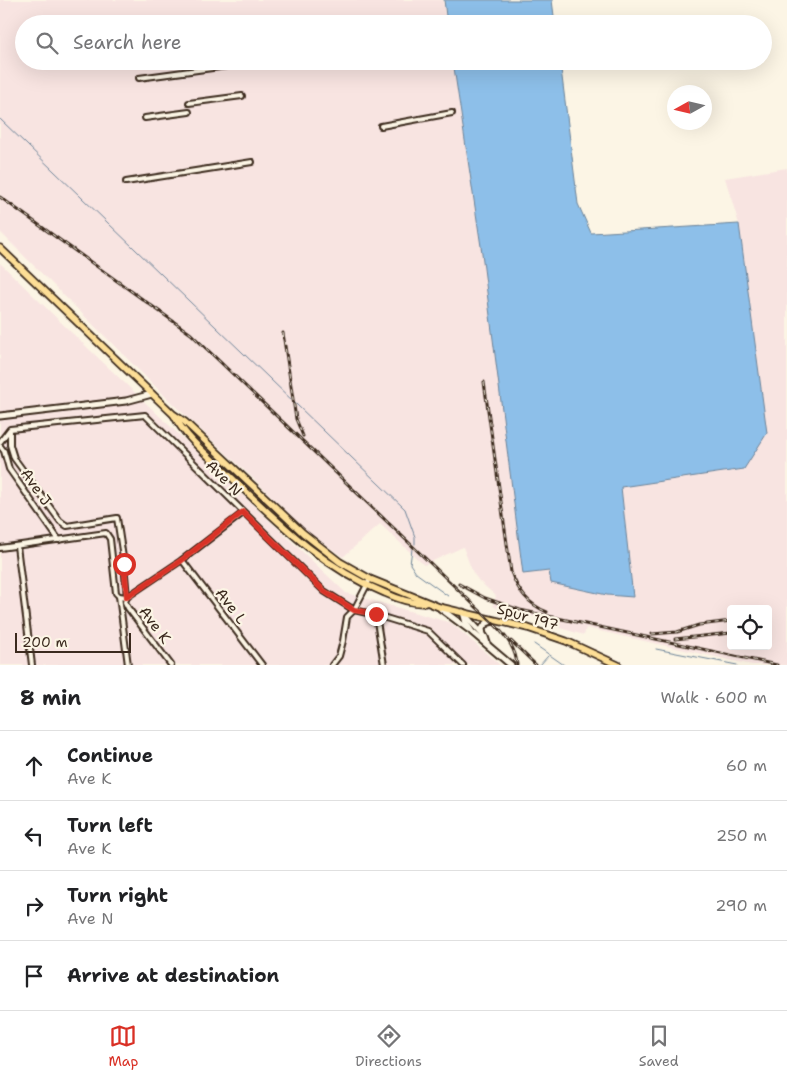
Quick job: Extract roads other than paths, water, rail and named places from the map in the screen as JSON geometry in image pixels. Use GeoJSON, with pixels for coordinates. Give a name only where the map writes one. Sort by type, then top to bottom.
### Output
{"type":"FeatureCollection","features":[{"type":"Feature","properties":{"kind":"main road"},"geometry":{"type":"LineString","coordinates":[[0,248],[172,414],[185,422],[310,539],[340,562],[370,579],[427,603]]}},
{"type":"Feature","properties":{"kind":"main road"},"geometry":{"type":"LineString","coordinates":[[0,416],[126,401],[152,394]]}},
{"type":"Feature","properties":{"kind":"main road"},"geometry":{"type":"LineString","coordinates":[[172,414],[179,426],[298,540],[331,565],[393,597],[414,604],[427,603]]}},
{"type":"Feature","properties":{"kind":"main road","name":"Spur 197"},"geometry":{"type":"LineString","coordinates":[[427,603],[528,628],[566,641],[618,665]]}},
{"type":"Feature","properties":{"kind":"main road"},"geometry":{"type":"LineString","coordinates":[[439,607],[487,643],[511,665]]}},
{"type":"Feature","properties":{"kind":"main road"},"geometry":{"type":"LineString","coordinates":[[463,612],[466,623],[472,632]]}},
{"type":"Feature","properties":{"kind":"main road"},"geometry":{"type":"LineString","coordinates":[[463,612],[485,637]]}},
{"type":"Feature","properties":{"kind":"main road"},"geometry":{"type":"LineString","coordinates":[[487,643],[482,629],[489,622],[498,621]]}},
{"type":"Feature","properties":{"kind":"street"},"geometry":{"type":"LineString","coordinates":[[140,78],[198,70]]}},
{"type":"Feature","properties":{"kind":"street"},"geometry":{"type":"LineString","coordinates":[[188,103],[242,96]]}},
{"type":"Feature","properties":{"kind":"street"},"geometry":{"type":"LineString","coordinates":[[145,118],[190,112]]}},
{"type":"Feature","properties":{"kind":"street"},"geometry":{"type":"LineString","coordinates":[[381,126],[452,113]]}},
{"type":"Feature","properties":{"kind":"street"},"geometry":{"type":"LineString","coordinates":[[126,182],[252,162]]}},
{"type":"Feature","properties":{"kind":"street","name":"Ave N"},"geometry":{"type":"LineString","coordinates":[[10,429],[145,415],[324,591],[354,610],[376,614],[428,631],[463,665]]}},
{"type":"Feature","properties":{"kind":"street"},"geometry":{"type":"LineString","coordinates":[[0,442],[10,429]]}},
{"type":"Feature","properties":{"kind":"street","name":"Ave K"},"geometry":{"type":"LineString","coordinates":[[10,429],[10,445],[14,458],[60,521],[67,526],[117,518],[124,564],[127,597],[125,602],[171,665]]}},
{"type":"Feature","properties":{"kind":"street","name":"Ave J"},"geometry":{"type":"LineString","coordinates":[[0,446],[4,451],[9,468],[59,540]]}},
{"type":"Feature","properties":{"kind":"street","name":"Ave K"},"geometry":{"type":"LineString","coordinates":[[128,665],[119,596],[127,597],[182,560],[243,512]]}},
{"type":"Feature","properties":{"kind":"street"},"geometry":{"type":"LineString","coordinates":[[0,548],[106,533],[110,539],[116,593],[119,596]]}},
{"type":"Feature","properties":{"kind":"street"},"geometry":{"type":"LineString","coordinates":[[17,546],[32,665]]}},
{"type":"Feature","properties":{"kind":"street","name":"Ave L"},"geometry":{"type":"LineString","coordinates":[[182,560],[262,665]]}},
{"type":"Feature","properties":{"kind":"street"},"geometry":{"type":"LineString","coordinates":[[332,665],[339,656],[347,617],[354,610],[370,579]]}},
{"type":"Feature","properties":{"kind":"street"},"geometry":{"type":"LineString","coordinates":[[376,614],[384,665]]}},
{"type":"Feature","properties":{"kind":"water"},"geometry":{"type":"Polygon","coordinates":[[[444,0],[552,0],[554,15],[446,15],[444,0]]]}},
{"type":"Feature","properties":{"kind":"water"},"geometry":{"type":"Polygon","coordinates":[[[454,70],[561,70],[578,204],[591,233],[739,224],[767,433],[744,469],[621,487],[633,597],[607,595],[551,583],[549,571],[523,574],[482,253],[454,70]]]}},
{"type":"Feature","properties":{"kind":"waterway"},"geometry":{"type":"LineString","coordinates":[[0,119],[405,509],[415,537],[415,544]]}},
{"type":"Feature","properties":{"kind":"waterway"},"geometry":{"type":"LineString","coordinates":[[412,549],[410,564],[416,573],[448,596]]}},
{"type":"Feature","properties":{"kind":"waterway"},"geometry":{"type":"LineString","coordinates":[[534,644],[564,665]]}},
{"type":"Feature","properties":{"kind":"waterway"},"geometry":{"type":"LineString","coordinates":[[656,649],[737,665]]}},
{"type":"Feature","properties":{"kind":"waterway"},"geometry":{"type":"LineString","coordinates":[[540,665],[548,656]]}},
{"type":"Feature","properties":{"kind":"railway"},"geometry":{"type":"LineString","coordinates":[[0,197],[191,334],[497,627],[513,649],[517,665]]}},
{"type":"Feature","properties":{"kind":"railway"},"geometry":{"type":"LineString","coordinates":[[283,333],[296,419],[303,436]]}},
{"type":"Feature","properties":{"kind":"railway"},"geometry":{"type":"LineString","coordinates":[[484,382],[511,572],[524,596],[534,605],[547,612]]}},
{"type":"Feature","properties":{"kind":"railway"},"geometry":{"type":"LineString","coordinates":[[459,584],[485,598],[520,610],[777,665]]}},
{"type":"Feature","properties":{"kind":"railway"},"geometry":{"type":"LineString","coordinates":[[652,634],[677,632],[699,625],[727,622]]}},
{"type":"Feature","properties":{"kind":"railway"},"geometry":{"type":"LineString","coordinates":[[675,639],[727,633]]}},
{"type":"Feature","properties":{"kind":"railway"},"geometry":{"type":"LineString","coordinates":[[511,641],[536,665]]}}]}
